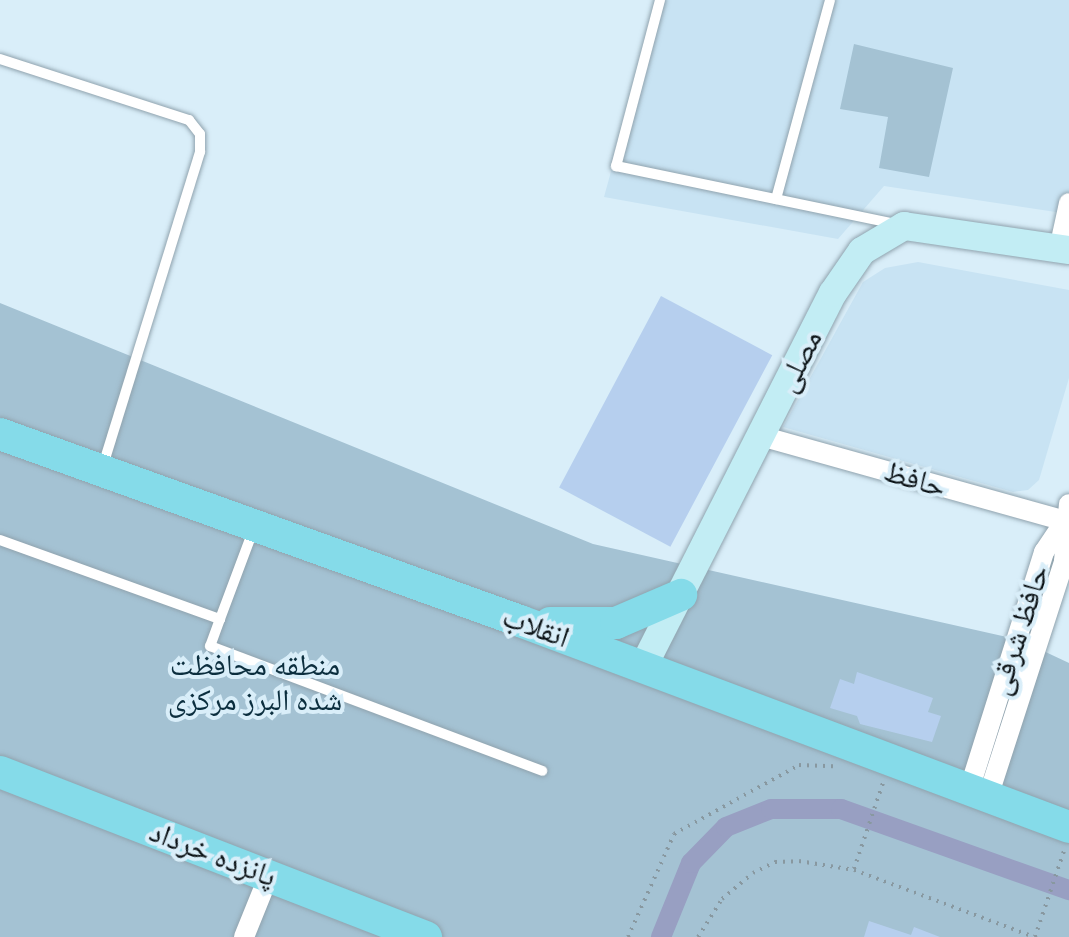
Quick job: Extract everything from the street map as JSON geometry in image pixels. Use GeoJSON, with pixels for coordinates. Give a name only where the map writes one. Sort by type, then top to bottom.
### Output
{"type":"FeatureCollection","features":[{"type":"Feature","properties":{"kind":"main road","name":"انقلاب"},"geometry":{"type":"LineString","coordinates":[[0,434],[520,621],[978,793],[1067,836]]}},
{"type":"Feature","properties":{"kind":"main road"},"geometry":{"type":"LineString","coordinates":[[520,621],[616,623],[681,595]]}},
{"type":"Feature","properties":{"kind":"main road","name":"پانزده خرداد"},"geometry":{"type":"LineString","coordinates":[[0,772],[426,937]]}},
{"type":"Feature","properties":{"kind":"street"},"geometry":{"type":"LineString","coordinates":[[904,226],[1064,250],[1069,203]]}},
{"type":"Feature","properties":{"kind":"street","name":"مصلی"},"geometry":{"type":"LineString","coordinates":[[643,667],[846,272],[880,235],[904,226]]}},
{"type":"Feature","properties":{"kind":"street","name":"حافظ"},"geometry":{"type":"LineString","coordinates":[[761,436],[1068,515]]}},
{"type":"Feature","properties":{"kind":"street","name":"حافظ شرقی"},"geometry":{"type":"LineString","coordinates":[[978,793],[1013,649],[1044,552],[1068,515]]}},
{"type":"Feature","properties":{"kind":"street","name":"حافظ شرقی"},"geometry":{"type":"LineString","coordinates":[[978,793],[1034,656],[1064,561],[1068,515]]}},
{"type":"Feature","properties":{"kind":"street"},"geometry":{"type":"LineString","coordinates":[[1013,649],[1034,656]]}},
{"type":"Feature","properties":{"kind":"street"},"geometry":{"type":"LineString","coordinates":[[244,937],[269,875]]}},
{"type":"Feature","properties":{"kind":"lane"},"geometry":{"type":"LineString","coordinates":[[660,0],[616,166],[904,226]]}},
{"type":"Feature","properties":{"kind":"lane"},"geometry":{"type":"LineString","coordinates":[[776,199],[830,0]]}},
{"type":"Feature","properties":{"kind":"lane"},"geometry":{"type":"LineString","coordinates":[[0,59],[189,120],[200,134],[200,152],[101,471]]}},
{"type":"Feature","properties":{"kind":"lane"},"geometry":{"type":"LineString","coordinates":[[255,526],[210,646],[542,771]]}},
{"type":"Feature","properties":{"kind":"lane"},"geometry":{"type":"LineString","coordinates":[[0,540],[220,619]]}},
{"type":"Feature","properties":{"kind":"path"},"geometry":{"type":"LineString","coordinates":[[628,937],[674,834],[799,765],[844,766]]}},
{"type":"Feature","properties":{"kind":"path"},"geometry":{"type":"LineString","coordinates":[[854,870],[884,781]]}},
{"type":"Feature","properties":{"kind":"path"},"geometry":{"type":"LineString","coordinates":[[698,937],[722,899],[775,862],[826,863],[854,870],[1035,937],[1067,836]]}},
{"type":"Feature","properties":{"kind":"path"},"geometry":{"type":"LineString","coordinates":[[1015,937],[1018,931]]}},
{"type":"Feature","properties":{"kind":"shaded area"},"geometry":{"type":"Polygon","coordinates":[[[658,0],[1069,0],[1069,214],[884,186],[838,239],[604,197],[658,0]]]}},
{"type":"Feature","properties":{"kind":"shaded area"},"geometry":{"type":"Polygon","coordinates":[[[918,262],[1069,290],[1069,378],[1039,480],[1028,490],[1013,492],[783,427],[863,282],[885,268],[918,262]]]}},
{"type":"Feature","properties":{"kind":"green space"},"geometry":{"type":"Polygon","coordinates":[[[854,44],[953,68],[929,177],[879,168],[888,117],[840,109],[854,44]]]}},
{"type":"Feature","properties":{"kind":"green space","name":"منطقه محافظت شده البرز مرکزی"},"geometry":{"type":"Polygon","coordinates":[[[0,303],[593,544],[1020,640],[1069,663],[1069,937],[0,937],[0,303]]]}},
{"type":"Feature","properties":{"kind":"building"},"geometry":{"type":"Polygon","coordinates":[[[661,296],[772,355],[670,547],[559,488],[661,296]]]}},
{"type":"Feature","properties":{"kind":"building"},"geometry":{"type":"Polygon","coordinates":[[[857,672],[933,698],[928,712],[941,716],[932,742],[860,724],[857,716],[830,708],[840,679],[854,684],[857,672]]]}},
{"type":"Feature","properties":{"kind":"building"},"geometry":{"type":"Polygon","coordinates":[[[869,921],[911,935],[914,927],[940,937],[864,937],[869,921]]]}},
{"type":"Feature","properties":{"kind":"waterway"},"geometry":{"type":"LineString","coordinates":[[661,937],[691,863],[726,827],[771,809],[841,809],[1069,890]]}}]}
